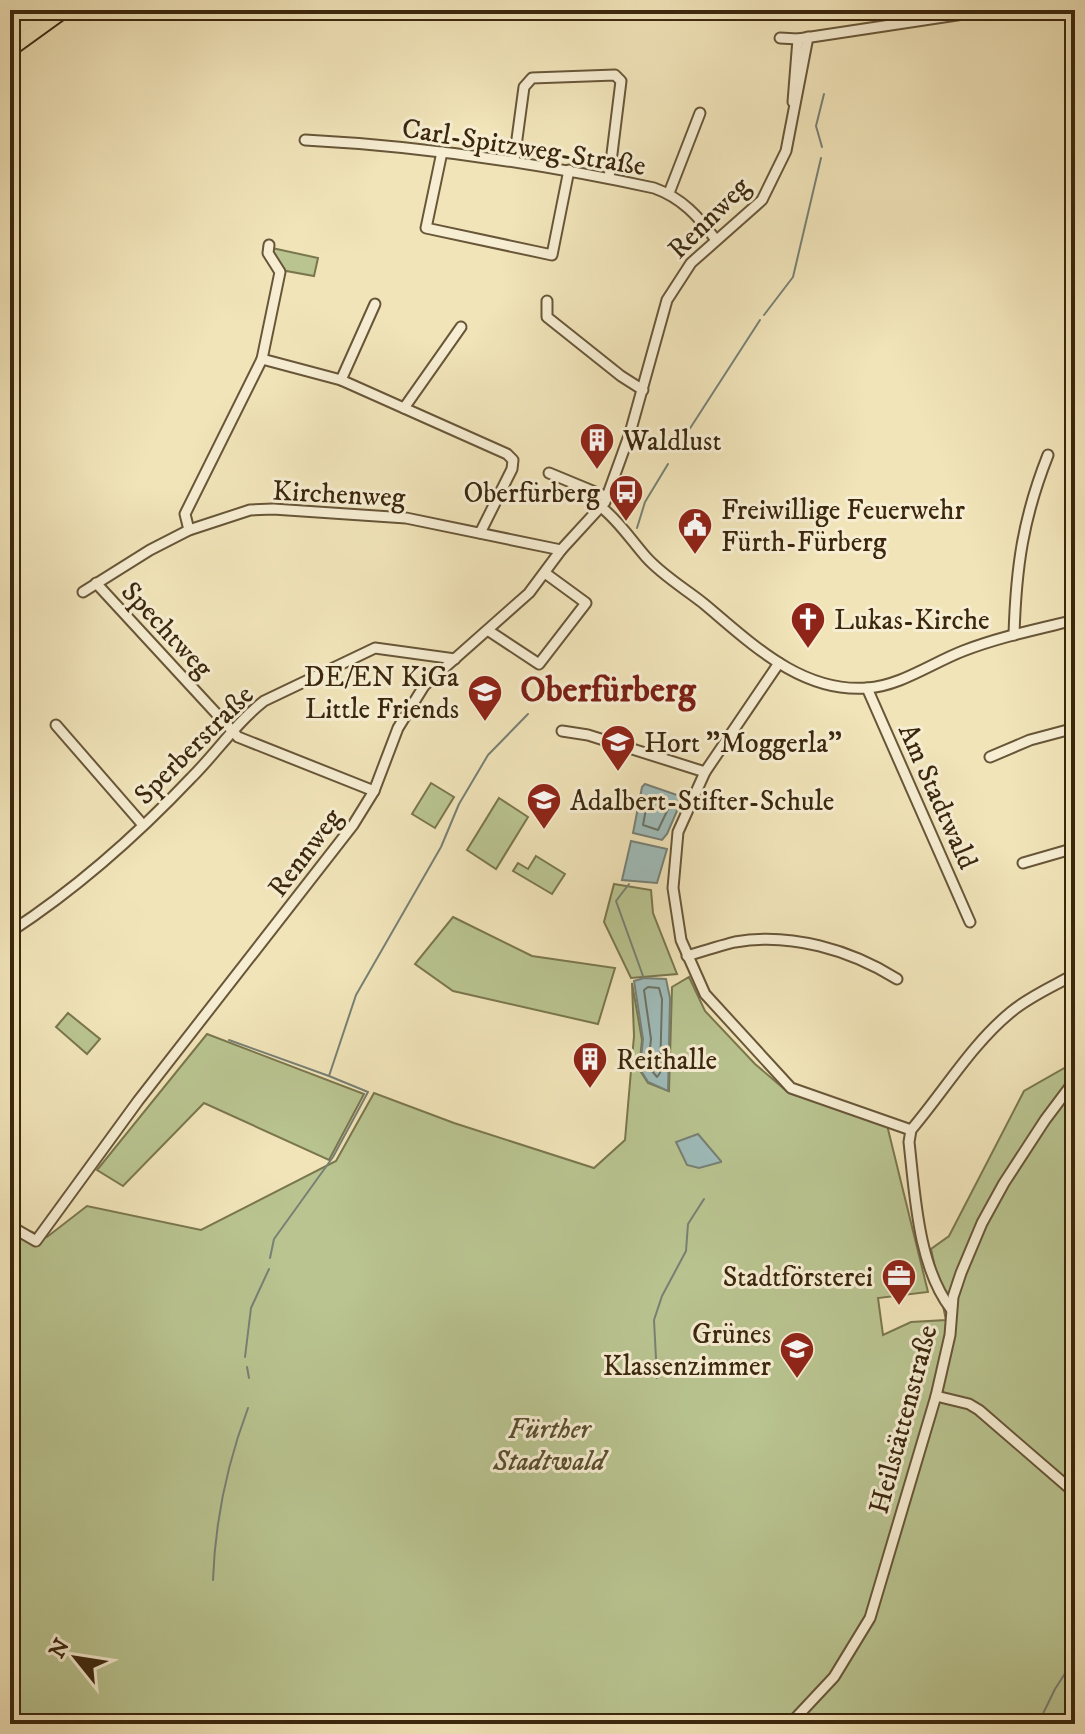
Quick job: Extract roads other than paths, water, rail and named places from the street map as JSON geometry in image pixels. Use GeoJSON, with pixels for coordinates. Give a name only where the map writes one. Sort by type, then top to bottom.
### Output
{"type":"FeatureCollection","features":[{"type":"Feature","properties":{"kind":"highway"},"geometry":{"type":"LineString","coordinates":[[10,32],[41,10]]}},
{"type":"Feature","properties":{"kind":"highway"},"geometry":{"type":"LineString","coordinates":[[10,49],[64,10]]}},
{"type":"Feature","properties":{"kind":"street"},"geometry":{"type":"LineString","coordinates":[[780,38],[803,38],[990,10]]}},
{"type":"Feature","properties":{"kind":"street","name":"Rennweg"},"geometry":{"type":"LineString","coordinates":[[10,1226],[36,1241],[138,1101],[353,825],[374,791],[398,728],[424,686],[529,593],[561,550],[601,507],[643,390],[667,300],[691,263],[762,200],[786,151],[793,122],[803,38]]}},
{"type":"Feature","properties":{"kind":"street"},"geometry":{"type":"LineString","coordinates":[[514,161],[524,87],[532,78],[615,75],[621,81],[609,178]]}},
{"type":"Feature","properties":{"kind":"street"},"geometry":{"type":"LineString","coordinates":[[669,193],[700,113]]}},
{"type":"Feature","properties":{"kind":"street","name":"Carl-Spitzweg-Straße"},"geometry":{"type":"LineString","coordinates":[[305,140],[514,161],[609,178],[669,193],[691,209],[716,240]]}},
{"type":"Feature","properties":{"kind":"street"},"geometry":{"type":"LineString","coordinates":[[442,152],[426,228],[552,255],[569,170]]}},
{"type":"Feature","properties":{"kind":"street"},"geometry":{"type":"LineString","coordinates":[[189,530],[185,514],[262,359],[280,272],[268,253],[269,245]]}},
{"type":"Feature","properties":{"kind":"street"},"geometry":{"type":"LineString","coordinates":[[547,301],[547,317],[643,390]]}},
{"type":"Feature","properties":{"kind":"street"},"geometry":{"type":"LineString","coordinates":[[341,380],[375,304]]}},
{"type":"Feature","properties":{"kind":"street"},"geometry":{"type":"LineString","coordinates":[[404,408],[461,327]]}},
{"type":"Feature","properties":{"kind":"street"},"geometry":{"type":"LineString","coordinates":[[262,359],[341,380],[503,451],[513,460],[512,469],[480,533]]}},
{"type":"Feature","properties":{"kind":"street"},"geometry":{"type":"LineString","coordinates":[[1014,635],[1020,545],[1027,513],[1048,455]]}},
{"type":"Feature","properties":{"kind":"street"},"geometry":{"type":"LineString","coordinates":[[549,473],[607,497]]}},
{"type":"Feature","properties":{"kind":"street"},"geometry":{"type":"LineString","coordinates":[[601,507],[655,565],[779,663],[812,680],[867,688],[897,681],[964,651],[1075,620]]}},
{"type":"Feature","properties":{"kind":"street","name":"Kirchenweg"},"geometry":{"type":"LineString","coordinates":[[83,592],[150,550],[189,530],[250,510],[406,518],[561,550]]}},
{"type":"Feature","properties":{"kind":"street"},"geometry":{"type":"LineString","coordinates":[[489,631],[539,664],[586,603],[545,573]]}},
{"type":"Feature","properties":{"kind":"street","name":"Spechtweg"},"geometry":{"type":"LineString","coordinates":[[96,583],[233,731],[247,742],[374,791]]}},
{"type":"Feature","properties":{"kind":"street","name":"Sperberstraße"},"geometry":{"type":"LineString","coordinates":[[10,932],[79,882],[143,825],[193,777],[248,713],[264,701],[375,648],[455,659]]}},
{"type":"Feature","properties":{"kind":"street"},"geometry":{"type":"LineString","coordinates":[[779,663],[705,772],[678,832],[675,851],[676,914],[687,956],[705,994],[791,1088],[911,1130]]}},
{"type":"Feature","properties":{"kind":"street","name":"Am Stadtwald"},"geometry":{"type":"LineString","coordinates":[[867,688],[970,922]]}},
{"type":"Feature","properties":{"kind":"street","name":"Sperberstraße"},"geometry":{"type":"LineString","coordinates":[[56,725],[143,825]]}},
{"type":"Feature","properties":{"kind":"street"},"geometry":{"type":"LineString","coordinates":[[990,757],[1030,740],[1075,728]]}},
{"type":"Feature","properties":{"kind":"street"},"geometry":{"type":"LineString","coordinates":[[562,731],[588,735],[705,772]]}},
{"type":"Feature","properties":{"kind":"street"},"geometry":{"type":"LineString","coordinates":[[1023,863],[1075,848]]}},
{"type":"Feature","properties":{"kind":"street"},"geometry":{"type":"LineString","coordinates":[[687,956],[735,942],[762,939],[788,941],[819,946],[861,960],[897,979]]}},
{"type":"Feature","properties":{"kind":"street"},"geometry":{"type":"LineString","coordinates":[[951,1310],[938,1291],[920,1228],[909,1142],[911,1130],[977,1045],[996,1026],[1014,1010],[1075,974]]}},
{"type":"Feature","properties":{"kind":"street","name":"Heilstättenstraße"},"geometry":{"type":"LineString","coordinates":[[790,1724],[834,1677],[870,1618],[936,1396],[950,1335],[951,1310],[961,1273],[982,1223],[1045,1120],[1075,1080]]}},
{"type":"Feature","properties":{"kind":"street"},"geometry":{"type":"LineString","coordinates":[[936,1396],[969,1404],[979,1410],[1075,1493]]}},
{"type":"Feature","properties":{"kind":"water"},"geometry":{"type":"Polygon","coordinates":[[[645,784],[683,797],[662,840],[633,833],[645,784]]]}},
{"type":"Feature","properties":{"kind":"water"},"geometry":{"type":"Polygon","coordinates":[[[631,841],[667,849],[657,883],[622,880],[631,841]]]}},
{"type":"Feature","properties":{"kind":"water"},"geometry":{"type":"Polygon","coordinates":[[[666,979],[670,998],[668,1091],[648,1082],[640,1069],[643,1039],[634,981],[666,979]]]}},
{"type":"Feature","properties":{"kind":"water"},"geometry":{"type":"Polygon","coordinates":[[[698,1134],[721,1162],[699,1168],[687,1165],[676,1142],[698,1134]]]}},
{"type":"Feature","properties":{"kind":"waterway"},"geometry":{"type":"LineString","coordinates":[[822,147],[816,126],[824,94]]}},
{"type":"Feature","properties":{"kind":"waterway"},"geometry":{"type":"LineString","coordinates":[[764,315],[793,277],[821,158]]}},
{"type":"Feature","properties":{"kind":"waterway"},"geometry":{"type":"LineString","coordinates":[[687,433],[760,320]]}},
{"type":"Feature","properties":{"kind":"waterway"},"geometry":{"type":"LineString","coordinates":[[637,528],[645,502],[668,464]]}},
{"type":"Feature","properties":{"kind":"waterway"},"geometry":{"type":"LineString","coordinates":[[270,1258],[274,1239],[333,1157],[368,1092],[329,1076],[356,995],[441,847],[459,804],[488,755],[528,714]]}},
{"type":"Feature","properties":{"kind":"waterway"},"geometry":{"type":"LineString","coordinates":[[629,884],[616,901],[643,976]]}},
{"type":"Feature","properties":{"kind":"waterway"},"geometry":{"type":"LineString","coordinates":[[229,1040],[329,1076]]}},
{"type":"Feature","properties":{"kind":"waterway"},"geometry":{"type":"LineString","coordinates":[[657,1378],[654,1320],[662,1296],[686,1251],[688,1224],[704,1199]]}},
{"type":"Feature","properties":{"kind":"waterway"},"geometry":{"type":"LineString","coordinates":[[245,1357],[251,1308],[269,1269]]}},
{"type":"Feature","properties":{"kind":"waterway"},"geometry":{"type":"LineString","coordinates":[[247,1367],[249,1378]]}},
{"type":"Feature","properties":{"kind":"waterway"},"geometry":{"type":"LineString","coordinates":[[213,1580],[223,1493],[248,1408]]}},
{"type":"Feature","properties":{"kind":"waterway"},"geometry":{"type":"LineString","coordinates":[[1038,1724],[1075,1658]]}},
{"type":"Feature","properties":{"kind":"place","name":"Waldlust"},"geometry":{"type":"Point","coordinates":[597,471]}},
{"type":"Feature","properties":{"kind":"place","name":"Oberfürberg"},"geometry":{"type":"Point","coordinates":[626,523]}},
{"type":"Feature","properties":{"kind":"place","name":"Freiwillige Feuerwehr Fürth-Fürberg"},"geometry":{"type":"Point","coordinates":[695,556]}},
{"type":"Feature","properties":{"kind":"place","name":"Lukas-Kirche"},"geometry":{"type":"Point","coordinates":[808,650]}},
{"type":"Feature","properties":{"kind":"place","name":"DE/EN KiGa Little Friends"},"geometry":{"type":"Point","coordinates":[485,723]}},
{"type":"Feature","properties":{"kind":"place","name":"Hort \"Moggerla\""},"geometry":{"type":"Point","coordinates":[618,773]}},
{"type":"Feature","properties":{"kind":"place","name":"Adalbert-Stifter-Schule"},"geometry":{"type":"Point","coordinates":[544,831]}},
{"type":"Feature","properties":{"kind":"place","name":"Reithalle"},"geometry":{"type":"Point","coordinates":[590,1090]}},
{"type":"Feature","properties":{"kind":"place","name":"Stadtförsterei"},"geometry":{"type":"Point","coordinates":[899,1307]}},
{"type":"Feature","properties":{"kind":"place","name":"Grünes Klassenzimmer"},"geometry":{"type":"Point","coordinates":[797,1380]}},
{"type":"Feature","properties":{"kind":"district","name":"Oberfürberg"},"geometry":{"type":"Point","coordinates":[608,688]}},
{"type":"Feature","properties":{"kind":"park label","name":"Fürther Stadtwald"},"geometry":{"type":"Point","coordinates":[549,1444]}}]}
